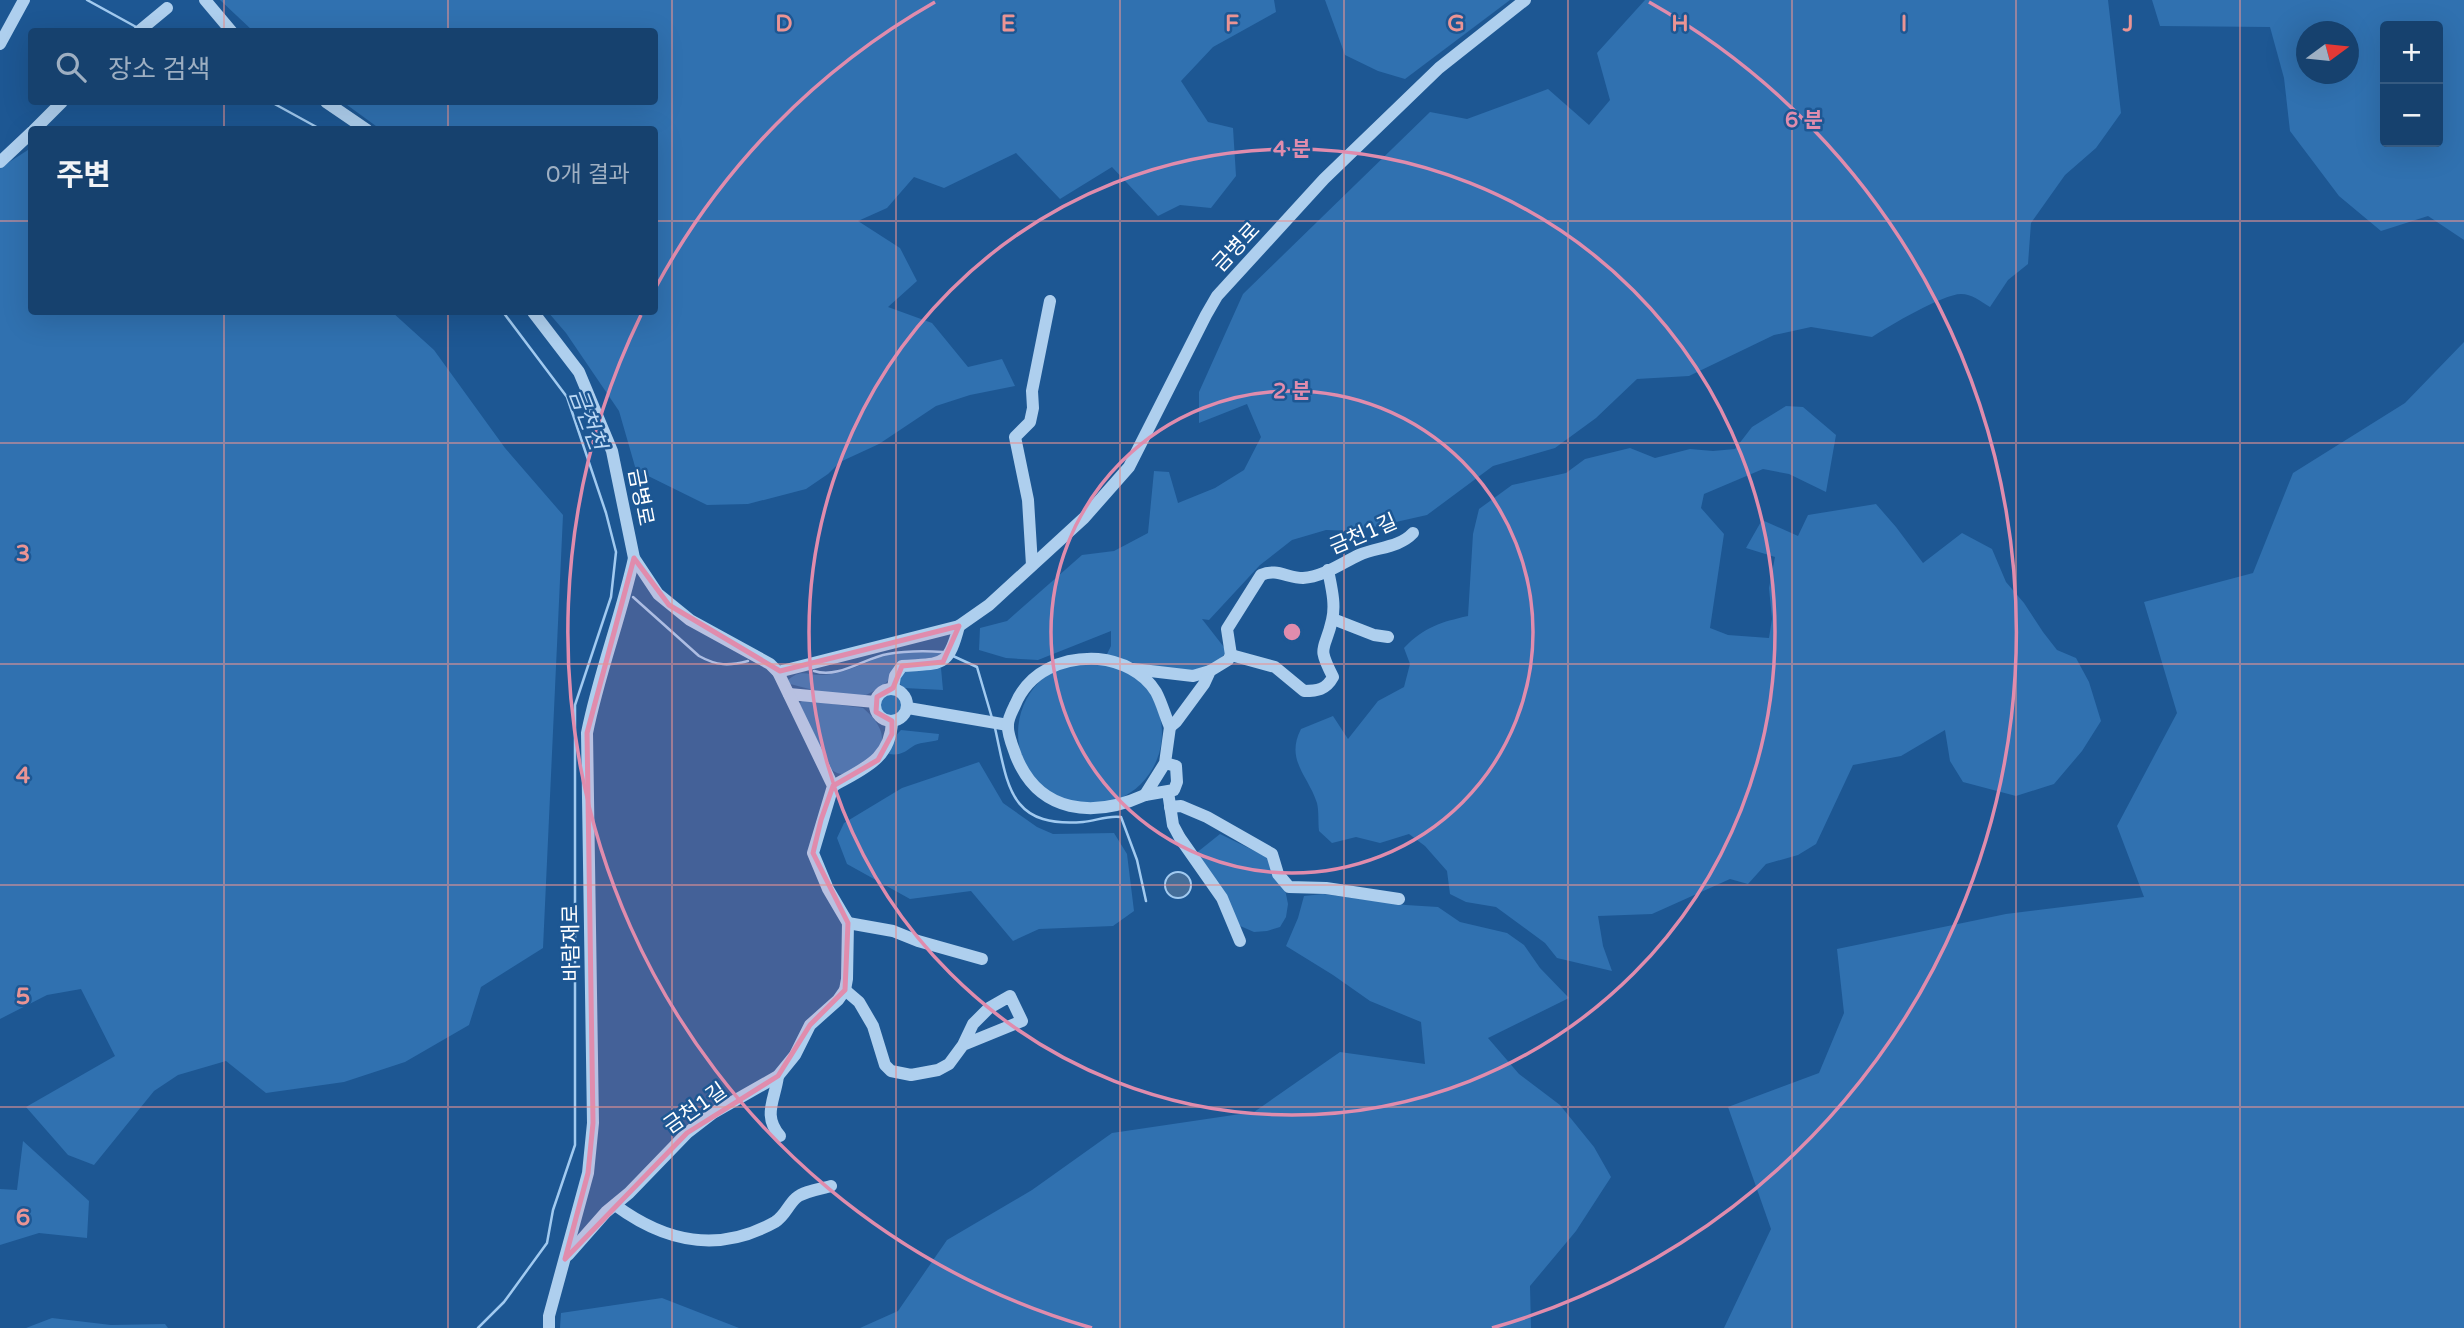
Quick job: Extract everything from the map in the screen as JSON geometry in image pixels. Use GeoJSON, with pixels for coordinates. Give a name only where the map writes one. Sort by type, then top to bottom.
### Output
{"type":"FeatureCollection","features":[{"type":"Feature","properties":{"kind":"street"},"geometry":{"type":"LineString","coordinates":[[0,44],[24,0]]}},
{"type":"Feature","properties":{"kind":"street"},"geometry":{"type":"LineString","coordinates":[[205,0],[229,28]]}},
{"type":"Feature","properties":{"kind":"street","name":"금병로"},"geometry":{"type":"LineString","coordinates":[[535,315],[579,372],[612,451],[634,558],[658,594],[669,605],[774,668],[959,626],[989,606],[1084,517],[1129,467],[1217,296],[1324,179],[1439,68],[1525,0]]}},
{"type":"Feature","properties":{"kind":"street"},"geometry":{"type":"LineString","coordinates":[[142,28],[167,8]]}},
{"type":"Feature","properties":{"kind":"street"},"geometry":{"type":"LineString","coordinates":[[38,126],[59,105]]}},
{"type":"Feature","properties":{"kind":"street"},"geometry":{"type":"LineString","coordinates":[[330,105],[361,126]]}},
{"type":"Feature","properties":{"kind":"street"},"geometry":{"type":"LineString","coordinates":[[0,162],[28,136]]}},
{"type":"Feature","properties":{"kind":"street"},"geometry":{"type":"LineString","coordinates":[[1032,565],[1028,500],[1017,442],[1030,422],[1032,391],[1050,301]]}},
{"type":"Feature","properties":{"kind":"street","name":"금천1길"},"geometry":{"type":"LineString","coordinates":[[1328,570],[1332,589],[1332,619],[1322,657],[1333,677],[1329,685],[1319,691],[1304,691],[1275,667],[1231,655],[1227,629],[1261,575],[1276,572],[1302,578],[1328,570],[1358,555],[1406,540],[1413,533]]}},
{"type":"Feature","properties":{"kind":"street","name":"바람재로"},"geometry":{"type":"LineString","coordinates":[[548,1324],[588,1173],[593,1123],[587,733],[594,698],[626,594],[634,558]]}},
{"type":"Feature","properties":{"kind":"street"},"geometry":{"type":"LineString","coordinates":[[1332,619],[1374,635],[1388,637]]}},
{"type":"Feature","properties":{"kind":"street"},"geometry":{"type":"LineString","coordinates":[[892,688],[895,676],[902,666],[934,665],[949,654],[959,626]]}},
{"type":"Feature","properties":{"kind":"street"},"geometry":{"type":"LineString","coordinates":[[1133,670],[1193,676],[1210,671],[1228,660],[1231,655]]}},
{"type":"Feature","properties":{"kind":"street"},"geometry":{"type":"LineString","coordinates":[[999,724],[1027,684],[1048,668],[1088,659],[1114,661],[1133,670],[1156,691],[1170,727],[1165,763],[1145,795]]}},
{"type":"Feature","properties":{"kind":"street"},"geometry":{"type":"LineString","coordinates":[[774,668],[833,786],[813,852],[828,889],[848,923],[845,990],[859,1002],[867,1016],[878,1038],[881,1056],[891,1071],[911,1075],[938,1070],[949,1064],[964,1045],[973,1024],[989,1008],[1010,996],[1022,1021],[964,1045]]}},
{"type":"Feature","properties":{"kind":"street"},"geometry":{"type":"LineString","coordinates":[[1170,727],[1204,684],[1210,671]]}},
{"type":"Feature","properties":{"kind":"street"},"geometry":{"type":"LineString","coordinates":[[892,688],[880,693],[875,702],[879,716],[892,722]]}},
{"type":"Feature","properties":{"kind":"street"},"geometry":{"type":"LineString","coordinates":[[892,688],[906,697],[908,708],[902,717],[892,722]]}},
{"type":"Feature","properties":{"kind":"street"},"geometry":{"type":"LineString","coordinates":[[789,694],[875,702]]}},
{"type":"Feature","properties":{"kind":"street"},"geometry":{"type":"LineString","coordinates":[[908,708],[999,724],[1027,779],[1036,790],[1049,799],[1084,809],[1122,804],[1145,795],[1174,790],[1177,782],[1176,766],[1165,763]]}},
{"type":"Feature","properties":{"kind":"street"},"geometry":{"type":"LineString","coordinates":[[833,786],[878,760],[892,734],[892,722]]}},
{"type":"Feature","properties":{"kind":"street"},"geometry":{"type":"LineString","coordinates":[[1168,792],[1173,825],[1222,898],[1240,941]]}},
{"type":"Feature","properties":{"kind":"street"},"geometry":{"type":"LineString","coordinates":[[1170,807],[1181,806],[1207,817],[1272,854],[1278,874],[1289,887],[1326,888],[1399,899]]}},
{"type":"Feature","properties":{"kind":"street"},"geometry":{"type":"LineString","coordinates":[[848,923],[893,931],[982,959]]}},
{"type":"Feature","properties":{"kind":"street","name":"금천1길"},"geometry":{"type":"LineString","coordinates":[[565,1259],[606,1212],[629,1194],[687,1133],[713,1113],[778,1076],[795,1055],[810,1025],[838,1000],[845,990]]}},
{"type":"Feature","properties":{"kind":"street"},"geometry":{"type":"LineString","coordinates":[[778,1076],[770,1110],[773,1128],[780,1136]]}},
{"type":"Feature","properties":{"kind":"street"},"geometry":{"type":"LineString","coordinates":[[615,1205],[660,1233],[701,1242],[742,1236],[776,1221],[797,1197],[831,1186]]}},
{"type":"Feature","properties":{"kind":"highlighted area"},"geometry":{"type":"Polygon","coordinates":[[[634,558],[669,605],[780,671],[959,626],[943,662],[902,666],[893,688],[877,697],[876,712],[892,721],[892,734],[878,760],[833,786],[821,820],[813,853],[848,923],[845,990],[810,1025],[778,1076],[687,1133],[565,1259],[588,1173],[593,1123],[587,733],[634,558]]]}},
{"type":"Feature","properties":{"kind":"shaded area"},"geometry":{"type":"Polygon","coordinates":[[[220,0],[1274,0],[1276,12],[1213,47],[1181,81],[1208,122],[1233,128],[1236,176],[1211,208],[1180,205],[1158,216],[1112,167],[1060,199],[1016,153],[944,188],[914,177],[887,208],[858,221],[900,248],[917,281],[888,307],[932,323],[968,367],[1002,359],[1015,386],[970,395],[936,406],[879,444],[840,462],[806,489],[748,504],[707,505],[636,470],[619,411],[566,333],[551,315],[658,315],[658,126],[376,126],[347,105],[658,105],[658,28],[250,28],[220,0]]]}},
{"type":"Feature","properties":{"kind":"shaded area"},"geometry":{"type":"Polygon","coordinates":[[[1325,0],[1510,0],[1405,79],[1378,71],[1345,55],[1325,0]]]}},
{"type":"Feature","properties":{"kind":"shaded area"},"geometry":{"type":"Polygon","coordinates":[[[1645,0],[2108,0],[2121,113],[2096,148],[2065,175],[2031,223],[2028,264],[2008,280],[1990,307],[1969,295],[1953,295],[1916,311],[1872,337],[1811,327],[1774,335],[1689,376],[1637,379],[1596,418],[1555,448],[1493,466],[1427,515],[1356,531],[1326,530],[1292,540],[1260,565],[1209,620],[1202,619],[1227,651],[1208,667],[1200,670],[1169,669],[1106,656],[1111,646],[1111,631],[1038,660],[1006,658],[979,650],[980,628],[1007,621],[1082,555],[1114,551],[1148,533],[1154,471],[1169,472],[1178,503],[1215,488],[1244,470],[1261,437],[1247,404],[1199,423],[1199,392],[1243,294],[1430,112],[1467,119],[1548,89],[1589,125],[1610,100],[1597,53],[1645,0]]]}},
{"type":"Feature","properties":{"kind":"shaded area"},"geometry":{"type":"Polygon","coordinates":[[[2152,0],[2464,0],[2464,240],[2428,216],[2381,231],[2339,196],[2290,131],[2284,78],[2270,27],[2160,26],[2152,0]]]}},
{"type":"Feature","properties":{"kind":"shaded area"},"geometry":{"type":"Polygon","coordinates":[[[28,150],[28,315],[395,315],[434,350],[505,448],[563,515],[543,948],[481,987],[469,1025],[405,1062],[344,1082],[266,1093],[226,1061],[178,1075],[154,1091],[94,1165],[68,1155],[26,1107],[115,1056],[81,989],[47,995],[0,1019],[0,168],[28,150]]]}},
{"type":"Feature","properties":{"kind":"shaded area"},"geometry":{"type":"Polygon","coordinates":[[[2464,342],[2464,1328],[1724,1328],[1771,1229],[1728,1107],[1819,1073],[1844,1013],[1837,949],[2006,914],[2144,897],[2117,826],[2177,713],[2144,602],[2253,573],[2293,473],[2405,403],[2464,342]]]}},
{"type":"Feature","properties":{"kind":"shaded area"},"geometry":{"type":"Polygon","coordinates":[[[1786,406],[1803,407],[1836,435],[1826,492],[1789,474],[1763,469],[1704,494],[1701,508],[1724,534],[1710,628],[1728,635],[1769,638],[1772,619],[1769,588],[1775,557],[1746,548],[1762,520],[1798,536],[1808,515],[1876,504],[1923,563],[1962,533],[1992,549],[2006,582],[2057,650],[2076,658],[2089,682],[2101,721],[2082,751],[2054,784],[2016,796],[1963,782],[1950,761],[1945,730],[1901,756],[1853,765],[1816,844],[1798,855],[1766,864],[1748,884],[1730,879],[1652,914],[1598,916],[1603,946],[1612,971],[1557,958],[1545,943],[1496,907],[1466,902],[1450,894],[1447,871],[1425,846],[1409,834],[1380,843],[1356,837],[1332,843],[1319,831],[1317,803],[1295,750],[1301,729],[1333,716],[1348,739],[1378,701],[1404,687],[1410,664],[1404,648],[1433,626],[1468,616],[1473,534],[1479,509],[1512,485],[1566,473],[1585,459],[1630,448],[1655,458],[1690,449],[1735,449],[1752,427],[1786,406]]]}},
{"type":"Feature","properties":{"kind":"shaded area"},"geometry":{"type":"Polygon","coordinates":[[[942,653],[938,661],[908,663],[880,688],[862,697],[821,692],[790,684],[788,680],[801,673],[823,675],[840,672],[894,654],[942,653]]]}},
{"type":"Feature","properties":{"kind":"shaded area"},"geometry":{"type":"Polygon","coordinates":[[[1090,661],[1117,667],[1141,682],[1156,706],[1162,733],[1156,760],[1141,784],[1117,799],[1090,805],[1063,799],[1039,784],[1024,760],[1018,733],[1024,706],[1039,682],[1063,667],[1090,661]]]}},
{"type":"Feature","properties":{"kind":"shaded area"},"geometry":{"type":"Polygon","coordinates":[[[941,668],[943,690],[904,688],[900,684],[899,677],[903,670],[941,668]]]}},
{"type":"Feature","properties":{"kind":"shaded area"},"geometry":{"type":"Polygon","coordinates":[[[892,692],[901,696],[905,705],[901,714],[892,718],[883,714],[879,705],[883,696],[892,692]]]}},
{"type":"Feature","properties":{"kind":"shaded area"},"geometry":{"type":"Polygon","coordinates":[[[803,700],[863,708],[879,726],[881,745],[859,766],[846,773],[836,772],[831,769],[799,704],[803,700]]]}},
{"type":"Feature","properties":{"kind":"shaded area"},"geometry":{"type":"Polygon","coordinates":[[[901,730],[939,734],[938,740],[918,744],[900,754],[889,754],[901,730]]]}},
{"type":"Feature","properties":{"kind":"shaded area"},"geometry":{"type":"Polygon","coordinates":[[[979,762],[1003,803],[1037,827],[1053,834],[1114,833],[1127,854],[1134,911],[1113,926],[1039,929],[1013,941],[971,891],[910,899],[847,864],[837,838],[844,823],[902,788],[979,762]]]}},
{"type":"Feature","properties":{"kind":"shaded area"},"geometry":{"type":"Polygon","coordinates":[[[1220,834],[1267,857],[1285,889],[1288,904],[1286,917],[1280,927],[1254,932],[1238,925],[1195,854],[1220,834]]]}},
{"type":"Feature","properties":{"kind":"shaded area"},"geometry":{"type":"Polygon","coordinates":[[[1178,872],[1187,876],[1191,885],[1187,894],[1178,898],[1169,894],[1165,885],[1169,876],[1178,872]]]}},
{"type":"Feature","properties":{"kind":"shaded area"},"geometry":{"type":"Polygon","coordinates":[[[1323,894],[1438,907],[1460,922],[1507,933],[1524,945],[1540,968],[1569,998],[1488,1038],[1519,1074],[1560,1105],[1594,1147],[1611,1177],[1576,1231],[1530,1286],[1531,1328],[860,1328],[898,1311],[947,1240],[1032,1190],[1112,1133],[1254,1112],[1340,1052],[1425,1064],[1421,1022],[1370,1001],[1286,946],[1304,896],[1323,894]]]}},
{"type":"Feature","properties":{"kind":"shaded area"},"geometry":{"type":"Polygon","coordinates":[[[23,1141],[89,1201],[87,1238],[39,1233],[0,1245],[0,1189],[17,1190],[23,1141]]]}},
{"type":"Feature","properties":{"kind":"shaded area"},"geometry":{"type":"Polygon","coordinates":[[[662,1298],[739,1328],[560,1328],[561,1313],[662,1298]]]}},
{"type":"Feature","properties":{"kind":"shaded area"},"geometry":{"type":"Polygon","coordinates":[[[52,1318],[111,1325],[165,1324],[168,1328],[26,1328],[52,1318]]]}},
{"type":"Feature","properties":{"kind":"waterway","name":"금천천"},"geometry":{"type":"LineString","coordinates":[[87,0],[138,28]]}},
{"type":"Feature","properties":{"kind":"waterway","name":"금천천"},"geometry":{"type":"LineString","coordinates":[[276,105],[315,126]]}},
{"type":"Feature","properties":{"kind":"waterway"},"geometry":{"type":"LineString","coordinates":[[478,1328],[504,1302],[547,1243],[553,1210],[575,1145],[575,705],[611,597],[616,552],[606,513],[567,397],[505,315]]}},
{"type":"Feature","properties":{"kind":"waterway"},"geometry":{"type":"LineString","coordinates":[[633,597],[699,656],[723,664],[748,661]]}},
{"type":"Feature","properties":{"kind":"waterway"},"geometry":{"type":"LineString","coordinates":[[814,671],[833,672],[895,653],[943,652]]}},
{"type":"Feature","properties":{"kind":"waterway"},"geometry":{"type":"LineString","coordinates":[[953,656],[977,667],[992,718]]}},
{"type":"Feature","properties":{"kind":"waterway"},"geometry":{"type":"LineString","coordinates":[[995,728],[1009,785],[1026,810],[1040,818],[1059,822],[1121,817],[1137,860],[1146,901]]}}]}
